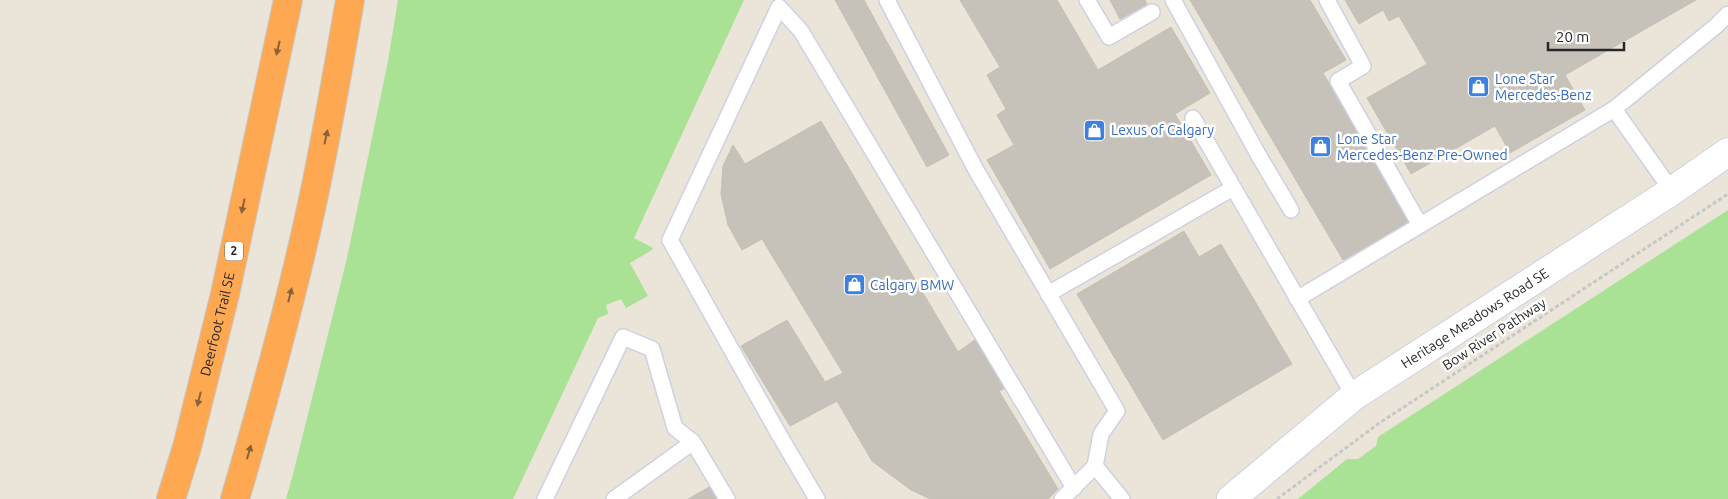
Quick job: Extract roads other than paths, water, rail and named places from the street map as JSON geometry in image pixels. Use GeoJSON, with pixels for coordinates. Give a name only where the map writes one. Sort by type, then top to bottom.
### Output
{"type":"FeatureCollection","features":[{"type":"Feature","properties":{"kind":"highway","name":"Deerfoot Trail SE"},"geometry":{"type":"LineString","coordinates":[[172,499],[187,448],[225,294],[288,0]]}},
{"type":"Feature","properties":{"kind":"highway"},"geometry":{"type":"LineString","coordinates":[[235,499],[278,342],[310,211],[332,110],[350,0]]}},
{"type":"Feature","properties":{"kind":"main road","name":"Heritage Meadows Road SE"},"geometry":{"type":"LineString","coordinates":[[1230,499],[1354,396],[1728,152]]}},
{"type":"Feature","properties":{"kind":"lane"},"geometry":{"type":"LineString","coordinates":[[888,0],[976,170],[1117,411],[1101,434],[1095,466],[1062,499]]}},
{"type":"Feature","properties":{"kind":"lane"},"geometry":{"type":"LineString","coordinates":[[1087,0],[1108,37],[1152,12]]}},
{"type":"Feature","properties":{"kind":"lane"},"geometry":{"type":"LineString","coordinates":[[1173,0],[1291,210]]}},
{"type":"Feature","properties":{"kind":"lane"},"geometry":{"type":"LineString","coordinates":[[1327,0],[1363,66],[1338,81],[1420,225]]}},
{"type":"Feature","properties":{"kind":"lane"},"geometry":{"type":"LineString","coordinates":[[817,499],[670,240],[779,7],[801,31],[1074,488]]}},
{"type":"Feature","properties":{"kind":"lane"},"geometry":{"type":"LineString","coordinates":[[1297,299],[1614,109],[1716,26],[1728,14]]}},
{"type":"Feature","properties":{"kind":"lane"},"geometry":{"type":"LineString","coordinates":[[1614,109],[1672,190]]}},
{"type":"Feature","properties":{"kind":"lane"},"geometry":{"type":"LineString","coordinates":[[1193,118],[1354,396]]}},
{"type":"Feature","properties":{"kind":"lane"},"geometry":{"type":"LineString","coordinates":[[1048,294],[1233,188]]}},
{"type":"Feature","properties":{"kind":"lane"},"geometry":{"type":"LineString","coordinates":[[545,499],[623,337],[652,349],[675,428],[693,442],[727,499]]}},
{"type":"Feature","properties":{"kind":"lane"},"geometry":{"type":"LineString","coordinates":[[614,499],[693,442]]}},
{"type":"Feature","properties":{"kind":"lane"},"geometry":{"type":"LineString","coordinates":[[1095,466],[1122,499]]}},
{"type":"Feature","properties":{"kind":"place","name":"Lone Star Mercedes-Benz"},"geometry":{"type":"Point","coordinates":[1479,87]}},
{"type":"Feature","properties":{"kind":"place","name":"Lexus of Calgary"},"geometry":{"type":"Point","coordinates":[1095,130]}},
{"type":"Feature","properties":{"kind":"place","name":"Lone Star Mercedes-Benz Pre-Owned"},"geometry":{"type":"Point","coordinates":[1321,147]}},
{"type":"Feature","properties":{"kind":"place","name":"Calgary BMW"},"geometry":{"type":"Point","coordinates":[854,285]}}]}
